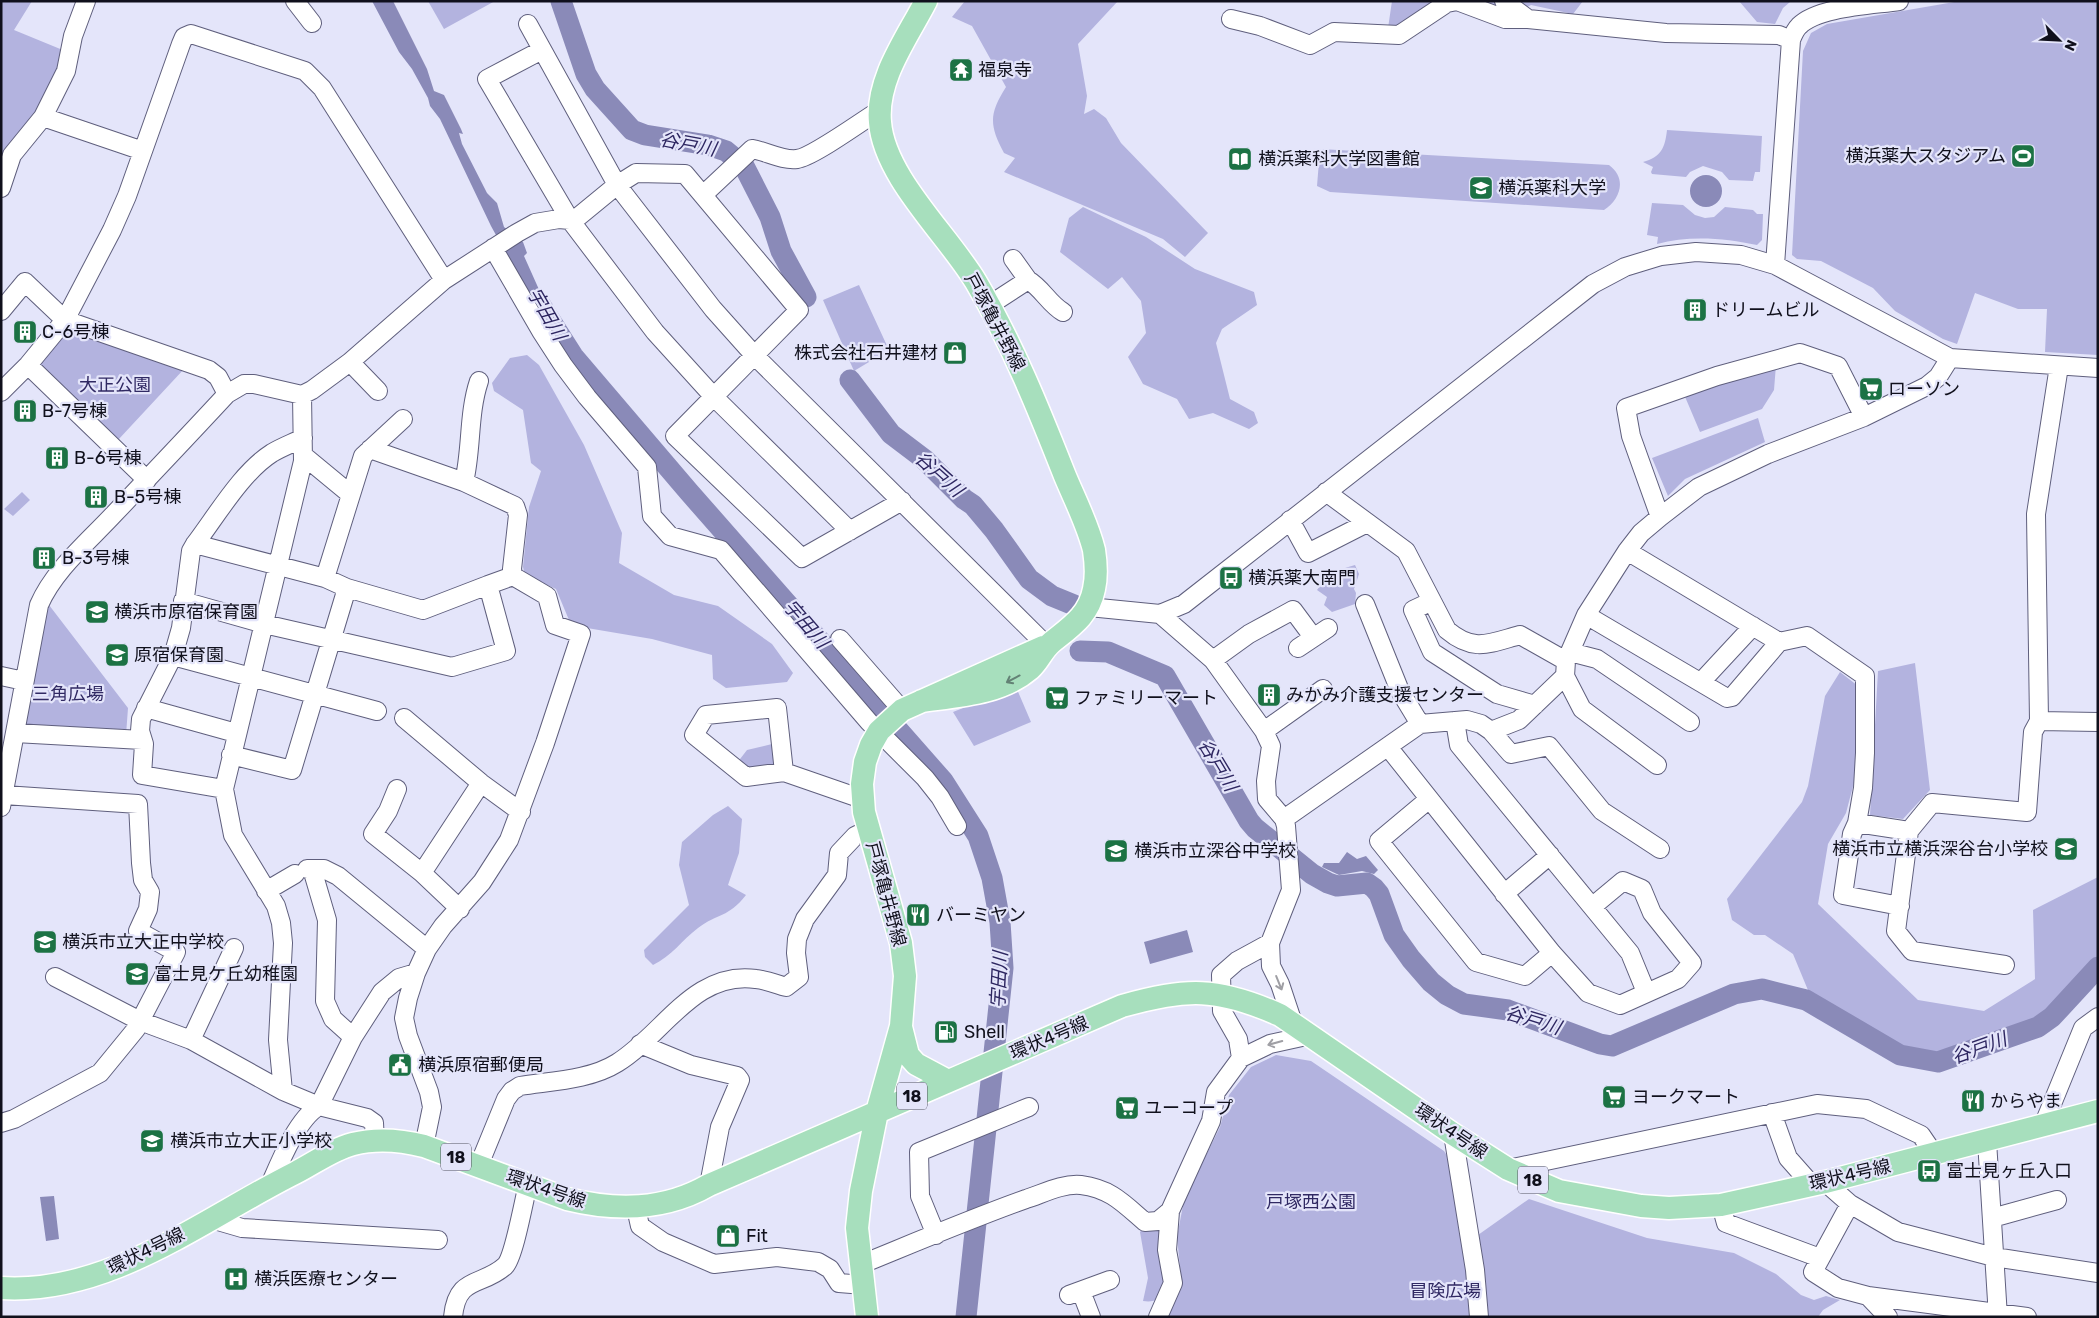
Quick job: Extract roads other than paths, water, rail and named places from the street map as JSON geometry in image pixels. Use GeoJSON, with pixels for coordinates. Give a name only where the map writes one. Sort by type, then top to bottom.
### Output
{"type":"FeatureCollection","features":[{"type":"Feature","properties":{"kind":"main road","name":"戸塚亀井野線"},"geometry":{"type":"LineString","coordinates":[[926,1],[886,80],[880,110],[880,124],[886,150],[905,183],[975,280],[1036,401],[1093,548],[1096,568],[1090,607]]}},
{"type":"Feature","properties":{"kind":"main road"},"geometry":{"type":"LineString","coordinates":[[891,720],[922,700],[1048,646],[1081,619],[1090,607]]}},
{"type":"Feature","properties":{"kind":"main road","name":"戸塚亀井野線"},"geometry":{"type":"LineString","coordinates":[[867,1317],[857,1228],[861,1191],[877,1112],[901,1026],[905,976],[901,943],[869,829],[862,799],[862,784],[865,762],[871,745],[891,720]]}},
{"type":"Feature","properties":{"kind":"main road","name":"環状4号線"},"geometry":{"type":"LineString","coordinates":[[1,1288],[43,1287],[85,1279],[117,1268],[211,1219],[270,1185],[351,1144],[375,1141],[402,1141],[424,1146],[589,1204],[614,1208],[660,1205],[684,1198],[709,1185],[948,1081],[1130,1004],[1175,994],[1220,994],[1254,1004],[1293,1023],[1453,1134],[1508,1169],[1559,1191],[1611,1202],[1669,1208],[1721,1205],[1987,1141],[2098,1110]]}},
{"type":"Feature","properties":{"kind":"main road"},"geometry":{"type":"LineString","coordinates":[[901,1026],[908,1055],[916,1064],[948,1081]]}},
{"type":"Feature","properties":{"kind":"street"},"geometry":{"type":"LineString","coordinates":[[1,188],[12,155],[43,117],[66,71],[74,36],[86,1]]}},
{"type":"Feature","properties":{"kind":"street"},"geometry":{"type":"LineString","coordinates":[[295,1],[312,23]]}},
{"type":"Feature","properties":{"kind":"street"},"geometry":{"type":"LineString","coordinates":[[1504,1],[1528,19]]}},
{"type":"Feature","properties":{"kind":"street"},"geometry":{"type":"LineString","coordinates":[[1776,265],[1791,40],[1798,26],[1808,19],[1835,11],[1899,1]]}},
{"type":"Feature","properties":{"kind":"street"},"geometry":{"type":"LineString","coordinates":[[1231,19],[1260,26],[1310,45],[1334,32],[1399,35],[1447,3],[1457,2],[1506,19],[1528,19],[1666,32],[1779,35],[1791,40]]}},
{"type":"Feature","properties":{"kind":"street"},"geometry":{"type":"LineString","coordinates":[[528,24],[617,185],[713,310],[755,356],[1048,646]]}},
{"type":"Feature","properties":{"kind":"street"},"geometry":{"type":"LineString","coordinates":[[1,392],[28,365],[65,320],[112,230],[143,151],[181,44],[184,37],[190,34],[198,34],[305,71],[322,88],[444,280]]}},
{"type":"Feature","properties":{"kind":"street"},"geometry":{"type":"LineString","coordinates":[[542,50],[487,79],[570,220],[655,332],[714,397],[850,531]]}},
{"type":"Feature","properties":{"kind":"street"},"geometry":{"type":"LineString","coordinates":[[703,195],[734,168],[752,149],[784,158],[797,159],[810,154],[880,110]]}},
{"type":"Feature","properties":{"kind":"street"},"geometry":{"type":"LineString","coordinates":[[43,117],[143,151]]}},
{"type":"Feature","properties":{"kind":"street"},"geometry":{"type":"LineString","coordinates":[[1,1122],[14,1119],[100,1073],[140,1021],[176,952],[138,931],[148,909],[150,892],[143,880],[138,804],[3,801],[39,605],[53,580],[227,394],[244,384],[254,384],[302,395],[312,390],[350,362],[444,280],[517,232],[535,223],[559,219],[570,220],[636,173],[685,174],[799,310],[675,436],[797,556],[802,558],[811,555],[902,501]]}},
{"type":"Feature","properties":{"kind":"street"},"geometry":{"type":"LineString","coordinates":[[494,247],[540,331],[563,365],[587,397],[646,467],[652,516],[670,536],[721,550],[835,684],[891,720]]}},
{"type":"Feature","properties":{"kind":"street"},"geometry":{"type":"LineString","coordinates":[[1090,607],[1160,614],[1184,604],[1552,315],[1608,275],[1625,267],[1661,256],[1696,252],[1741,255],[1776,265],[1950,358],[2098,368]]}},
{"type":"Feature","properties":{"kind":"street"},"geometry":{"type":"LineString","coordinates":[[1013,259],[1028,280],[1035,284],[1057,308],[1064,312]]}},
{"type":"Feature","properties":{"kind":"street"},"geometry":{"type":"LineString","coordinates":[[988,306],[1028,280]]}},
{"type":"Feature","properties":{"kind":"street"},"geometry":{"type":"LineString","coordinates":[[1,311],[25,282],[65,320],[209,370],[218,377],[227,394]]}},
{"type":"Feature","properties":{"kind":"street"},"geometry":{"type":"LineString","coordinates":[[1660,517],[1631,436],[1626,408],[1717,376],[1800,353],[1838,366],[1864,417]]}},
{"type":"Feature","properties":{"kind":"street"},"geometry":{"type":"LineString","coordinates":[[1491,731],[1519,720],[1535,705],[1567,663],[1586,615],[1627,551],[1641,533],[1660,517],[1699,487],[1768,454],[1864,417],[1927,386],[1938,377],[1950,358]]}},
{"type":"Feature","properties":{"kind":"street"},"geometry":{"type":"LineString","coordinates":[[350,362],[378,391]]}},
{"type":"Feature","properties":{"kind":"street"},"geometry":{"type":"LineString","coordinates":[[28,365],[115,446],[147,480]]}},
{"type":"Feature","properties":{"kind":"street"},"geometry":{"type":"LineString","coordinates":[[2005,965],[1912,951],[1896,930],[1909,831],[1932,804],[2027,812],[2033,732],[2039,721],[2036,514],[2060,366]]}},
{"type":"Feature","properties":{"kind":"street"},"geometry":{"type":"LineString","coordinates":[[464,482],[469,458],[473,401],[480,382]]}},
{"type":"Feature","properties":{"kind":"street"},"geometry":{"type":"LineString","coordinates":[[283,1091],[278,1040],[283,943],[281,923],[276,906],[233,835],[224,789],[304,456],[302,395]]}},
{"type":"Feature","properties":{"kind":"street"},"geometry":{"type":"LineString","coordinates":[[325,578],[363,456],[402,419]]}},
{"type":"Feature","properties":{"kind":"street"},"geometry":{"type":"LineString","coordinates":[[224,789],[142,776],[141,719],[173,656],[181,628],[183,600],[191,551],[195,544],[252,470],[273,452],[304,438]]}},
{"type":"Feature","properties":{"kind":"street"},"geometry":{"type":"LineString","coordinates":[[370,449],[464,482],[515,506],[518,515],[512,569],[513,576]]}},
{"type":"Feature","properties":{"kind":"street"},"geometry":{"type":"LineString","coordinates":[[304,456],[350,494]]}},
{"type":"Feature","properties":{"kind":"street"},"geometry":{"type":"LineString","coordinates":[[1326,492],[1406,551],[1447,630],[1465,643],[1478,646],[1520,635],[1567,663],[1598,660],[1690,722]]}},
{"type":"Feature","properties":{"kind":"street"},"geometry":{"type":"LineString","coordinates":[[1290,520],[1308,553],[1367,523]]}},
{"type":"Feature","properties":{"kind":"street"},"geometry":{"type":"LineString","coordinates":[[195,544],[277,564],[325,578],[346,588],[423,610],[513,576]]}},
{"type":"Feature","properties":{"kind":"street"},"geometry":{"type":"LineString","coordinates":[[1627,551],[1780,642]]}},
{"type":"Feature","properties":{"kind":"street"},"geometry":{"type":"LineString","coordinates":[[424,1146],[432,1107],[408,1036],[404,1018],[416,973],[427,949],[443,926],[482,882],[510,840],[581,634],[556,625],[547,596],[513,576]]}},
{"type":"Feature","properties":{"kind":"street"},"geometry":{"type":"LineString","coordinates":[[183,600],[264,624],[452,667],[506,650],[488,585]]}},
{"type":"Feature","properties":{"kind":"street"},"geometry":{"type":"LineString","coordinates":[[231,755],[292,770],[346,588]]}},
{"type":"Feature","properties":{"kind":"street"},"geometry":{"type":"LineString","coordinates":[[1432,601],[1413,610],[1432,652],[1496,694],[1535,705]]}},
{"type":"Feature","properties":{"kind":"street"},"geometry":{"type":"LineString","coordinates":[[1365,604],[1400,691],[1420,724]]}},
{"type":"Feature","properties":{"kind":"street"},"geometry":{"type":"LineString","coordinates":[[1212,660],[1249,634],[1293,610],[1313,637]]}},
{"type":"Feature","properties":{"kind":"street"},"geometry":{"type":"LineString","coordinates":[[1160,614],[1212,660],[1264,731],[1270,746],[1266,781],[1267,798],[1284,819],[1291,890],[1270,944],[1272,966],[1293,1023]]}},
{"type":"Feature","properties":{"kind":"street"},"geometry":{"type":"LineString","coordinates":[[1586,615],[1717,693],[1732,697],[1780,642],[1807,636],[1865,676],[1863,788],[1857,823],[1852,834],[1843,894],[1900,906]]}},
{"type":"Feature","properties":{"kind":"street"},"geometry":{"type":"LineString","coordinates":[[1701,682],[1753,626]]}},
{"type":"Feature","properties":{"kind":"street"},"geometry":{"type":"LineString","coordinates":[[1298,648],[1328,628]]}},
{"type":"Feature","properties":{"kind":"street"},"geometry":{"type":"LineString","coordinates":[[840,638],[925,778],[940,797],[957,826]]}},
{"type":"Feature","properties":{"kind":"street"},"geometry":{"type":"LineString","coordinates":[[173,656],[377,711]]}},
{"type":"Feature","properties":{"kind":"street"},"geometry":{"type":"LineString","coordinates":[[1567,663],[1582,709],[1657,765]]}},
{"type":"Feature","properties":{"kind":"street"},"geometry":{"type":"LineString","coordinates":[[1,676],[24,681]]}},
{"type":"Feature","properties":{"kind":"street"},"geometry":{"type":"LineString","coordinates":[[1264,731],[1323,689]]}},
{"type":"Feature","properties":{"kind":"street"},"geometry":{"type":"LineString","coordinates":[[146,708],[236,733]]}},
{"type":"Feature","properties":{"kind":"street"},"geometry":{"type":"LineString","coordinates":[[784,772],[777,708],[706,714],[694,735],[746,778],[784,772],[862,799]]}},
{"type":"Feature","properties":{"kind":"street"},"geometry":{"type":"LineString","coordinates":[[404,718],[481,783],[521,812]]}},
{"type":"Feature","properties":{"kind":"street"},"geometry":{"type":"LineString","coordinates":[[1284,819],[1420,724],[1467,720],[1481,724],[1491,731],[1511,754],[1549,746],[1602,811],[1660,849]]}},
{"type":"Feature","properties":{"kind":"street"},"geometry":{"type":"LineString","coordinates":[[1455,721],[1459,745],[1630,953],[1646,992]]}},
{"type":"Feature","properties":{"kind":"street"},"geometry":{"type":"LineString","coordinates":[[2039,721],[2098,722]]}},
{"type":"Feature","properties":{"kind":"street"},"geometry":{"type":"LineString","coordinates":[[15,733],[142,740]]}},
{"type":"Feature","properties":{"kind":"street"},"geometry":{"type":"LineString","coordinates":[[1388,747],[1504,894],[1552,953],[1588,993],[1620,1005],[1678,979],[1692,963],[1652,913],[1642,889],[1624,881],[1593,906]]}},
{"type":"Feature","properties":{"kind":"street"},"geometry":{"type":"LineString","coordinates":[[422,873],[481,783]]}},
{"type":"Feature","properties":{"kind":"street"},"geometry":{"type":"LineString","coordinates":[[397,789],[388,811],[373,834],[422,873],[460,909]]}},
{"type":"Feature","properties":{"kind":"street"},"geometry":{"type":"LineString","coordinates":[[1428,800],[1378,841],[1476,962],[1525,976],[1552,953]]}},
{"type":"Feature","properties":{"kind":"street"},"geometry":{"type":"LineString","coordinates":[[1857,823],[1909,831]]}},
{"type":"Feature","properties":{"kind":"street"},"geometry":{"type":"LineString","coordinates":[[479,1165],[506,1099],[512,1091],[520,1086],[590,1074],[617,1064],[681,1006],[711,986],[734,978],[757,979],[786,987],[794,983],[799,978],[796,954],[797,939],[805,919],[837,875],[839,853],[855,836],[869,829]]}},
{"type":"Feature","properties":{"kind":"street"},"geometry":{"type":"LineString","coordinates":[[1504,894],[1550,855]]}},
{"type":"Feature","properties":{"kind":"street"},"geometry":{"type":"LineString","coordinates":[[266,891],[305,870],[324,869],[338,876],[427,949]]}},
{"type":"Feature","properties":{"kind":"street"},"geometry":{"type":"LineString","coordinates":[[305,870],[327,920],[325,1001],[333,1019],[354,1037]]}},
{"type":"Feature","properties":{"kind":"street"},"geometry":{"type":"LineString","coordinates":[[1242,1058],[1238,1039],[1222,1011],[1220,994],[1221,975],[1237,961],[1270,944]]}},
{"type":"Feature","properties":{"kind":"street"},"geometry":{"type":"LineString","coordinates":[[191,1040],[234,948]]}},
{"type":"Feature","properties":{"kind":"street"},"geometry":{"type":"LineString","coordinates":[[270,1185],[283,1155],[311,1111],[319,1106],[354,1037],[389,984],[399,978],[416,973]]}},
{"type":"Feature","properties":{"kind":"street"},"geometry":{"type":"LineString","coordinates":[[55,976],[140,1021],[191,1040],[283,1091],[319,1106],[367,1118],[374,1123],[375,1141]]}},
{"type":"Feature","properties":{"kind":"street"},"geometry":{"type":"LineString","coordinates":[[2043,1126],[2083,1028],[2098,1017]]}},
{"type":"Feature","properties":{"kind":"street"},"geometry":{"type":"LineString","coordinates":[[1158,1317],[1173,1282],[1167,1250],[1170,1211],[1211,1121],[1216,1092],[1242,1058],[1270,1044],[1311,1035]]}},
{"type":"Feature","properties":{"kind":"street"},"geometry":{"type":"LineString","coordinates":[[640,1044],[691,1066],[737,1076],[740,1080],[720,1127],[709,1185]]}},
{"type":"Feature","properties":{"kind":"street"},"geometry":{"type":"LineString","coordinates":[[1508,1169],[1817,1104],[1866,1109],[1920,1135],[1934,1154]]}},
{"type":"Feature","properties":{"kind":"street"},"geometry":{"type":"LineString","coordinates":[[936,1235],[920,1196],[920,1152],[1029,1106]]}},
{"type":"Feature","properties":{"kind":"street"},"geometry":{"type":"LineString","coordinates":[[1772,1112],[1788,1158],[1818,1183],[1898,1232],[1994,1257],[2098,1273]]}},
{"type":"Feature","properties":{"kind":"street"},"geometry":{"type":"LineString","coordinates":[[1453,1134],[1475,1270],[1479,1317]]}},
{"type":"Feature","properties":{"kind":"street"},"geometry":{"type":"LineString","coordinates":[[1987,1141],[1998,1315]]}},
{"type":"Feature","properties":{"kind":"street"},"geometry":{"type":"LineString","coordinates":[[453,1317],[454,1303],[464,1288],[505,1266],[512,1251],[528,1184]]}},
{"type":"Feature","properties":{"kind":"street"},"geometry":{"type":"LineString","coordinates":[[636,1208],[640,1226],[663,1242],[714,1264],[777,1257],[818,1262],[830,1269],[839,1283],[863,1274],[936,1235],[989,1212],[1055,1189],[1078,1185],[1103,1190],[1116,1196],[1145,1222],[1158,1221],[1170,1211]]}},
{"type":"Feature","properties":{"kind":"street"},"geometry":{"type":"LineString","coordinates":[[1992,1218],[2057,1200]]}},
{"type":"Feature","properties":{"kind":"street"},"geometry":{"type":"LineString","coordinates":[[1850,1204],[1813,1272],[1838,1288],[1944,1311],[2027,1317]]}},
{"type":"Feature","properties":{"kind":"street"},"geometry":{"type":"LineString","coordinates":[[1721,1205],[1726,1223],[1820,1258]]}},
{"type":"Feature","properties":{"kind":"street"},"geometry":{"type":"LineString","coordinates":[[211,1219],[242,1228],[438,1240]]}},
{"type":"Feature","properties":{"kind":"street"},"geometry":{"type":"LineString","coordinates":[[1091,1317],[1075,1293],[1110,1280]]}},
{"type":"Feature","properties":{"kind":"street"},"geometry":{"type":"LineString","coordinates":[[1868,1296],[1888,1317]]}},
{"type":"Feature","properties":{"kind":"water"},"geometry":{"type":"Polygon","coordinates":[[[372,1],[393,1],[427,69],[434,91],[444,95],[461,129],[463,134],[459,133],[462,144],[487,193],[497,203],[504,227],[523,242],[527,253],[524,256],[545,303],[555,332],[528,293],[491,226],[440,119],[430,106],[428,98],[412,69],[399,52],[372,1]]]}},
{"type":"Feature","properties":{"kind":"water"},"geometry":{"type":"Polygon","coordinates":[[[1706,175],[1712,176],[1717,180],[1721,185],[1721,197],[1717,202],[1712,206],[1706,207],[1700,206],[1695,202],[1691,197],[1690,191],[1691,185],[1695,180],[1700,176],[1706,175]]]}},
{"type":"Feature","properties":{"kind":"water"},"geometry":{"type":"Polygon","coordinates":[[[1347,852],[1357,859],[1366,856],[1378,870],[1374,874],[1362,871],[1339,875],[1322,867],[1324,863],[1339,863],[1347,852]]]}},
{"type":"Feature","properties":{"kind":"water"},"geometry":{"type":"Polygon","coordinates":[[[1187,930],[1193,952],[1150,964],[1144,942],[1187,930]]]}},
{"type":"Feature","properties":{"kind":"water"},"geometry":{"type":"Polygon","coordinates":[[[54,1196],[59,1239],[46,1241],[40,1197],[54,1196]]]}},
{"type":"Feature","properties":{"kind":"waterway","name":"谷戸川"},"geometry":{"type":"LineString","coordinates":[[561,1],[586,74],[595,89],[632,130],[645,135],[708,145],[726,151],[744,166],[770,217],[781,251],[806,297]]}},
{"type":"Feature","properties":{"kind":"waterway","name":"宇田川"},"geometry":{"type":"LineString","coordinates":[[538,301],[573,356],[689,492],[943,781],[978,836],[992,878],[1000,922],[1003,968],[966,1317]]}},
{"type":"Feature","properties":{"kind":"waterway","name":"谷戸川"},"geometry":{"type":"LineString","coordinates":[[850,380],[891,434],[924,459],[964,499],[973,505],[994,530],[1029,579],[1052,596],[1074,605]]}},
{"type":"Feature","properties":{"kind":"waterway","name":"谷戸川"},"geometry":{"type":"LineString","coordinates":[[1080,651],[1108,652],[1165,676],[1249,821],[1255,828],[1312,874],[1328,883],[1337,886],[1367,883],[1374,888],[1379,894],[1394,935],[1411,959],[1431,982],[1447,995],[1464,1004],[1508,1010],[1600,1044],[1612,1046],[1734,994],[1762,989],[1806,1000],[1900,1055],[1938,1062],[2038,1027],[2052,1017],[2098,967]]}},
{"type":"Feature","properties":{"kind":"place","name":"福泉寺"},"geometry":{"type":"Point","coordinates":[961,70]}},
{"type":"Feature","properties":{"kind":"place","name":"横浜薬大スタジアム"},"geometry":{"type":"Point","coordinates":[2023,156]}},
{"type":"Feature","properties":{"kind":"place","name":"横浜薬科大学図書館"},"geometry":{"type":"Point","coordinates":[1240,159]}},
{"type":"Feature","properties":{"kind":"place","name":"横浜薬科大学"},"geometry":{"type":"Point","coordinates":[1481,188]}},
{"type":"Feature","properties":{"kind":"place","name":"ドリームビル"},"geometry":{"type":"Point","coordinates":[1695,310]}},
{"type":"Feature","properties":{"kind":"place","name":"C-6号棟"},"geometry":{"type":"Point","coordinates":[25,332]}},
{"type":"Feature","properties":{"kind":"place","name":"株式会社石井建材"},"geometry":{"type":"Point","coordinates":[955,353]}},
{"type":"Feature","properties":{"kind":"place","name":"ローソン"},"geometry":{"type":"Point","coordinates":[1871,389]}},
{"type":"Feature","properties":{"kind":"place","name":"B-7号棟"},"geometry":{"type":"Point","coordinates":[25,411]}},
{"type":"Feature","properties":{"kind":"place","name":"B-6号棟"},"geometry":{"type":"Point","coordinates":[57,458]}},
{"type":"Feature","properties":{"kind":"place","name":"B-5号棟"},"geometry":{"type":"Point","coordinates":[96,497]}},
{"type":"Feature","properties":{"kind":"place","name":"B-3号棟"},"geometry":{"type":"Point","coordinates":[44,558]}},
{"type":"Feature","properties":{"kind":"place","name":"横浜薬大南門"},"geometry":{"type":"Point","coordinates":[1231,578]}},
{"type":"Feature","properties":{"kind":"place","name":"横浜市原宿保育園"},"geometry":{"type":"Point","coordinates":[97,612]}},
{"type":"Feature","properties":{"kind":"place","name":"原宿保育園"},"geometry":{"type":"Point","coordinates":[117,655]}},
{"type":"Feature","properties":{"kind":"place","name":"みかみ介護支援センター"},"geometry":{"type":"Point","coordinates":[1269,695]}},
{"type":"Feature","properties":{"kind":"place","name":"ファミリーマート"},"geometry":{"type":"Point","coordinates":[1057,698]}},
{"type":"Feature","properties":{"kind":"place","name":"横浜市立横浜深谷台小学校"},"geometry":{"type":"Point","coordinates":[2066,849]}},
{"type":"Feature","properties":{"kind":"place","name":"横浜市立深谷中学校"},"geometry":{"type":"Point","coordinates":[1116,851]}},
{"type":"Feature","properties":{"kind":"place","name":"バーミヤン"},"geometry":{"type":"Point","coordinates":[918,915]}},
{"type":"Feature","properties":{"kind":"place","name":"横浜市立大正中学校"},"geometry":{"type":"Point","coordinates":[45,942]}},
{"type":"Feature","properties":{"kind":"place","name":"富士見ケ丘幼稚園"},"geometry":{"type":"Point","coordinates":[137,974]}},
{"type":"Feature","properties":{"kind":"place","name":"Shell"},"geometry":{"type":"Point","coordinates":[946,1032]}},
{"type":"Feature","properties":{"kind":"place","name":"横浜原宿郵便局"},"geometry":{"type":"Point","coordinates":[400,1065]}},
{"type":"Feature","properties":{"kind":"place","name":"ヨークマート"},"geometry":{"type":"Point","coordinates":[1614,1097]}},
{"type":"Feature","properties":{"kind":"place","name":"からやま"},"geometry":{"type":"Point","coordinates":[1973,1101]}},
{"type":"Feature","properties":{"kind":"place","name":"ユーコープ"},"geometry":{"type":"Point","coordinates":[1127,1108]}},
{"type":"Feature","properties":{"kind":"place","name":"横浜市立大正小学校"},"geometry":{"type":"Point","coordinates":[152,1141]}},
{"type":"Feature","properties":{"kind":"place","name":"富士見ヶ丘入口"},"geometry":{"type":"Point","coordinates":[1929,1171]}},
{"type":"Feature","properties":{"kind":"place","name":"Fit"},"geometry":{"type":"Point","coordinates":[728,1236]}},
{"type":"Feature","properties":{"kind":"place","name":"横浜医療センター"},"geometry":{"type":"Point","coordinates":[236,1279]}},
{"type":"Feature","properties":{"kind":"park label","name":"大正公園"},"geometry":{"type":"Point","coordinates":[115,385]}},
{"type":"Feature","properties":{"kind":"park label","name":"三角広場"},"geometry":{"type":"Point","coordinates":[68,694]}},
{"type":"Feature","properties":{"kind":"park label","name":"戸塚西公園"},"geometry":{"type":"Point","coordinates":[1311,1202]}},
{"type":"Feature","properties":{"kind":"park label","name":"冒険広場"},"geometry":{"type":"Point","coordinates":[1445,1291]}}]}
